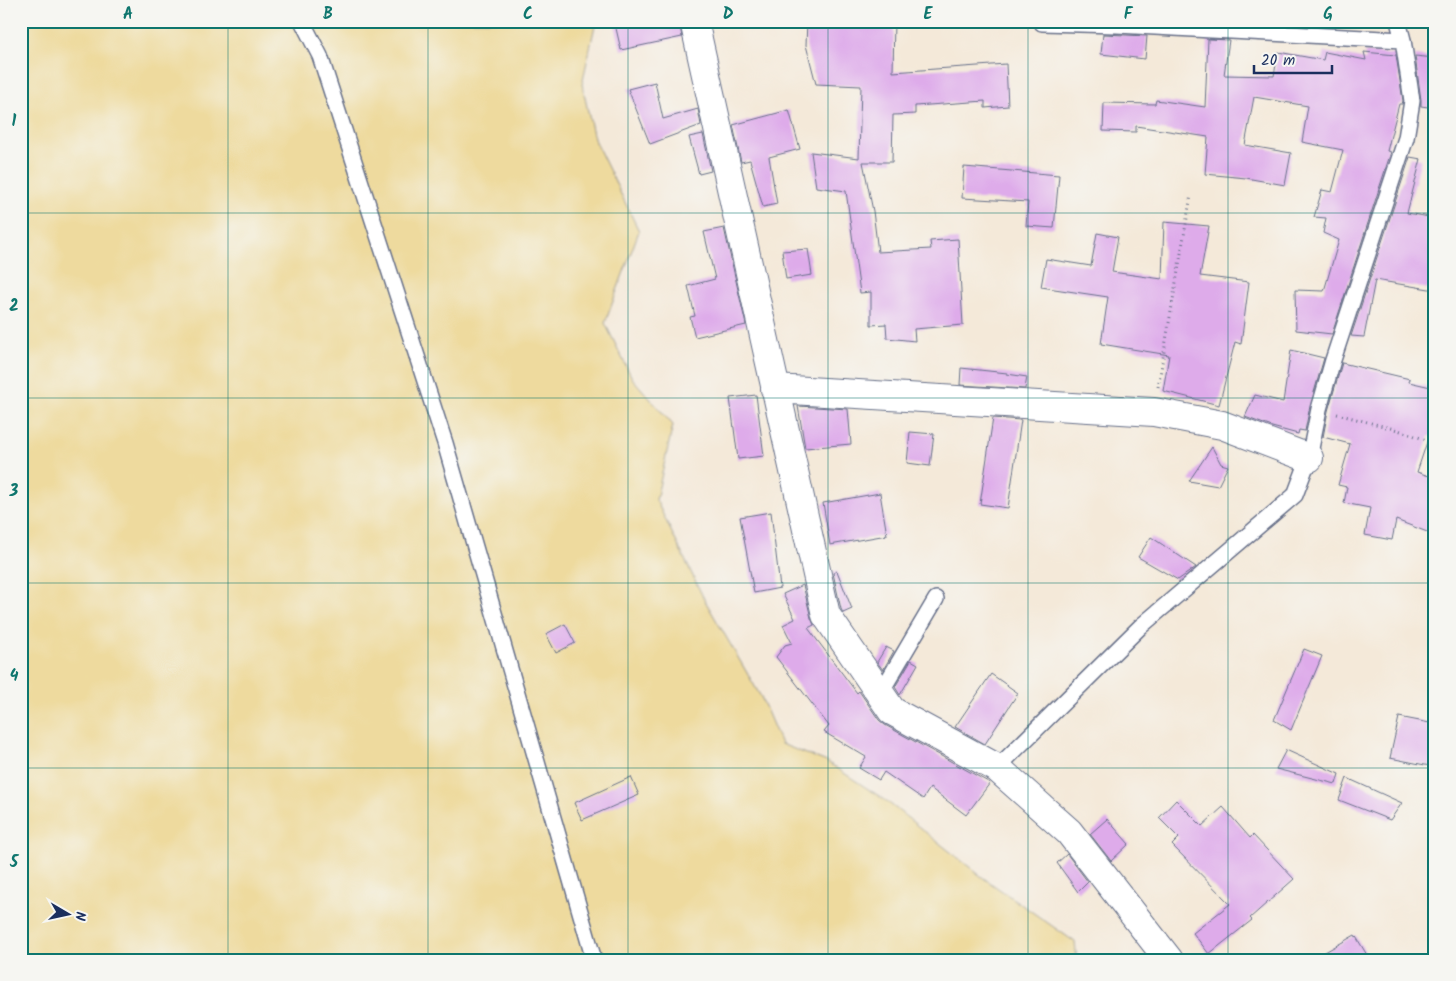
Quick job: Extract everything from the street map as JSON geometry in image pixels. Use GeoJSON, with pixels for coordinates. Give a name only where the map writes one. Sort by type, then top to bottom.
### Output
{"type":"FeatureCollection","features":[{"type":"Feature","properties":{"kind":"street"},"geometry":{"type":"LineString","coordinates":[[694,21],[826,616],[892,711],[997,768],[1070,832],[1169,960]]}},
{"type":"Feature","properties":{"kind":"street"},"geometry":{"type":"LineString","coordinates":[[775,389],[1154,412],[1222,425],[1308,458]]}},
{"type":"Feature","properties":{"kind":"lane"},"geometry":{"type":"LineString","coordinates":[[302,21],[320,56],[446,443],[594,960]]}},
{"type":"Feature","properties":{"kind":"lane"},"geometry":{"type":"LineString","coordinates":[[997,768],[1140,627],[1295,495],[1308,458],[1333,360],[1406,138],[1412,101],[1403,40],[1398,21]]}},
{"type":"Feature","properties":{"kind":"lane"},"geometry":{"type":"LineString","coordinates":[[1042,23],[1117,25],[1403,40]]}},
{"type":"Feature","properties":{"kind":"lane"},"geometry":{"type":"LineString","coordinates":[[880,694],[936,600]]}},
{"type":"Feature","properties":{"kind":"path"},"geometry":{"type":"LineString","coordinates":[[1154,412],[1191,195]]}},
{"type":"Feature","properties":{"kind":"path"},"geometry":{"type":"LineString","coordinates":[[1319,409],[1398,430],[1435,443]]}},
{"type":"Feature","properties":{"kind":"sand"},"geometry":{"type":"Polygon","coordinates":[[[21,21],[596,21],[582,84],[594,139],[639,231],[605,323],[632,378],[673,425],[656,500],[704,599],[761,697],[781,744],[827,762],[885,800],[982,877],[1075,942],[1077,960],[21,960],[21,21]]]}},
{"type":"Feature","properties":{"kind":"building"},"geometry":{"type":"Polygon","coordinates":[[[630,21],[679,21],[682,37],[621,50],[615,24],[630,21]]]}},
{"type":"Feature","properties":{"kind":"building"},"geometry":{"type":"Polygon","coordinates":[[[807,21],[894,21],[893,72],[1006,64],[1008,106],[985,108],[985,101],[915,106],[915,114],[893,115],[892,162],[863,162],[873,211],[878,252],[931,249],[930,241],[958,239],[963,325],[914,329],[915,341],[887,338],[886,324],[871,325],[871,292],[860,293],[846,191],[816,187],[811,152],[859,158],[861,86],[816,84],[806,45],[807,21]]]}},
{"type":"Feature","properties":{"kind":"building"},"geometry":{"type":"Polygon","coordinates":[[[1103,34],[1147,36],[1145,59],[1101,54],[1103,34]]]}},
{"type":"Feature","properties":{"kind":"building"},"geometry":{"type":"Polygon","coordinates":[[[1208,39],[1229,40],[1224,75],[1274,76],[1278,52],[1323,60],[1325,52],[1366,60],[1364,52],[1396,55],[1403,101],[1402,104],[1399,104],[1387,151],[1391,152],[1332,334],[1296,330],[1295,290],[1324,291],[1339,240],[1323,233],[1326,218],[1314,217],[1322,190],[1332,192],[1343,150],[1302,142],[1308,106],[1254,97],[1245,145],[1291,153],[1285,185],[1246,178],[1205,174],[1208,137],[1136,126],[1136,132],[1103,131],[1104,103],[1155,104],[1156,100],[1205,107],[1208,39]]]}},
{"type":"Feature","properties":{"kind":"building"},"geometry":{"type":"Polygon","coordinates":[[[1415,56],[1435,58],[1435,108],[1421,106],[1415,56]]]}},
{"type":"Feature","properties":{"kind":"building"},"geometry":{"type":"Polygon","coordinates":[[[655,82],[663,119],[698,109],[701,125],[650,144],[628,89],[655,82]]]}},
{"type":"Feature","properties":{"kind":"building"},"geometry":{"type":"Polygon","coordinates":[[[789,110],[800,149],[769,157],[777,204],[763,207],[750,160],[741,162],[733,125],[789,110]]]}},
{"type":"Feature","properties":{"kind":"building"},"geometry":{"type":"Polygon","coordinates":[[[703,134],[711,171],[699,174],[689,137],[703,134]]]}},
{"type":"Feature","properties":{"kind":"building"},"geometry":{"type":"Polygon","coordinates":[[[1410,157],[1421,159],[1407,213],[1435,218],[1435,290],[1375,280],[1364,337],[1351,336],[1410,157]]]}},
{"type":"Feature","properties":{"kind":"building"},"geometry":{"type":"Polygon","coordinates":[[[964,167],[1059,175],[1054,228],[1026,226],[1028,202],[962,198],[964,167]]]}},
{"type":"Feature","properties":{"kind":"building"},"geometry":{"type":"Polygon","coordinates":[[[1164,222],[1209,226],[1200,276],[1249,282],[1241,344],[1235,342],[1219,405],[1163,391],[1169,355],[1101,344],[1108,297],[1041,287],[1046,259],[1091,266],[1097,233],[1118,237],[1112,272],[1162,279],[1164,222]]]}},
{"type":"Feature","properties":{"kind":"building"},"geometry":{"type":"Polygon","coordinates":[[[724,228],[746,325],[695,337],[690,317],[695,316],[688,286],[715,279],[704,232],[724,228]]]}},
{"type":"Feature","properties":{"kind":"building"},"geometry":{"type":"Polygon","coordinates":[[[808,249],[812,275],[786,279],[782,251],[808,249]]]}},
{"type":"Feature","properties":{"kind":"building"},"geometry":{"type":"Polygon","coordinates":[[[1291,350],[1324,358],[1305,431],[1299,430],[1298,434],[1245,417],[1255,395],[1283,402],[1291,350]]]}},
{"type":"Feature","properties":{"kind":"building"},"geometry":{"type":"Polygon","coordinates":[[[1342,363],[1410,379],[1409,382],[1435,388],[1435,437],[1429,436],[1417,472],[1435,478],[1435,535],[1396,520],[1392,540],[1365,535],[1370,508],[1344,503],[1347,487],[1338,485],[1350,444],[1323,437],[1328,411],[1342,363]]]}},
{"type":"Feature","properties":{"kind":"building"},"geometry":{"type":"Polygon","coordinates":[[[961,368],[1027,377],[1025,389],[960,385],[961,368]]]}},
{"type":"Feature","properties":{"kind":"building"},"geometry":{"type":"Polygon","coordinates":[[[756,395],[764,456],[738,459],[730,398],[756,395]]]}},
{"type":"Feature","properties":{"kind":"building"},"geometry":{"type":"Polygon","coordinates":[[[798,406],[848,409],[851,444],[805,448],[798,406]]]}},
{"type":"Feature","properties":{"kind":"building"},"geometry":{"type":"Polygon","coordinates":[[[993,418],[1021,420],[1008,508],[980,504],[993,418]]]}},
{"type":"Feature","properties":{"kind":"building"},"geometry":{"type":"Polygon","coordinates":[[[910,432],[934,434],[930,466],[907,463],[910,432]]]}},
{"type":"Feature","properties":{"kind":"building"},"geometry":{"type":"Polygon","coordinates":[[[1212,447],[1221,464],[1228,466],[1218,486],[1189,481],[1212,447]]]}},
{"type":"Feature","properties":{"kind":"building"},"geometry":{"type":"Polygon","coordinates":[[[880,493],[887,535],[830,545],[823,503],[880,493]]]}},
{"type":"Feature","properties":{"kind":"building"},"geometry":{"type":"Polygon","coordinates":[[[771,512],[780,588],[754,593],[740,517],[771,512]]]}},
{"type":"Feature","properties":{"kind":"building"},"geometry":{"type":"Polygon","coordinates":[[[1151,537],[1196,567],[1178,580],[1138,557],[1151,537]]]}},
{"type":"Feature","properties":{"kind":"building"},"geometry":{"type":"Polygon","coordinates":[[[837,571],[852,609],[843,613],[833,573],[837,571]]]}},
{"type":"Feature","properties":{"kind":"building"},"geometry":{"type":"Polygon","coordinates":[[[803,585],[814,625],[808,628],[857,693],[859,691],[879,720],[990,783],[966,815],[930,788],[923,799],[884,772],[879,780],[859,768],[866,757],[824,732],[829,726],[776,657],[785,645],[792,643],[783,625],[795,619],[783,594],[803,585]]]}},
{"type":"Feature","properties":{"kind":"building"},"geometry":{"type":"Polygon","coordinates":[[[565,624],[575,643],[556,653],[546,634],[565,624]]]}},
{"type":"Feature","properties":{"kind":"building"},"geometry":{"type":"Polygon","coordinates":[[[886,647],[894,651],[883,670],[877,662],[886,647]]]}},
{"type":"Feature","properties":{"kind":"building"},"geometry":{"type":"Polygon","coordinates":[[[1304,649],[1322,656],[1291,730],[1274,720],[1304,649]]]}},
{"type":"Feature","properties":{"kind":"building"},"geometry":{"type":"Polygon","coordinates":[[[911,660],[918,664],[900,695],[895,687],[911,660]]]}},
{"type":"Feature","properties":{"kind":"building"},"geometry":{"type":"Polygon","coordinates":[[[991,674],[1018,693],[985,744],[955,727],[991,674]]]}},
{"type":"Feature","properties":{"kind":"building"},"geometry":{"type":"Polygon","coordinates":[[[1399,717],[1435,724],[1435,767],[1390,758],[1399,717]]]}},
{"type":"Feature","properties":{"kind":"building"},"geometry":{"type":"Polygon","coordinates":[[[1286,750],[1339,774],[1336,784],[1276,769],[1286,750]]]}},
{"type":"Feature","properties":{"kind":"building"},"geometry":{"type":"Polygon","coordinates":[[[631,777],[639,795],[582,820],[574,803],[631,777]]]}},
{"type":"Feature","properties":{"kind":"building"},"geometry":{"type":"Polygon","coordinates":[[[1347,778],[1402,803],[1390,820],[1339,800],[1347,778]]]}},
{"type":"Feature","properties":{"kind":"building"},"geometry":{"type":"Polygon","coordinates":[[[1176,800],[1202,826],[1223,807],[1250,838],[1253,835],[1294,879],[1250,918],[1252,920],[1209,954],[1193,933],[1230,904],[1172,845],[1179,838],[1159,818],[1176,800]]]}},
{"type":"Feature","properties":{"kind":"building"},"geometry":{"type":"Polygon","coordinates":[[[1107,819],[1129,844],[1111,861],[1090,834],[1107,819]]]}},
{"type":"Feature","properties":{"kind":"building"},"geometry":{"type":"Polygon","coordinates":[[[1067,854],[1088,882],[1078,892],[1057,863],[1067,854]]]}},
{"type":"Feature","properties":{"kind":"building"},"geometry":{"type":"Polygon","coordinates":[[[1355,935],[1370,960],[1311,960],[1355,935]]]}}]}
